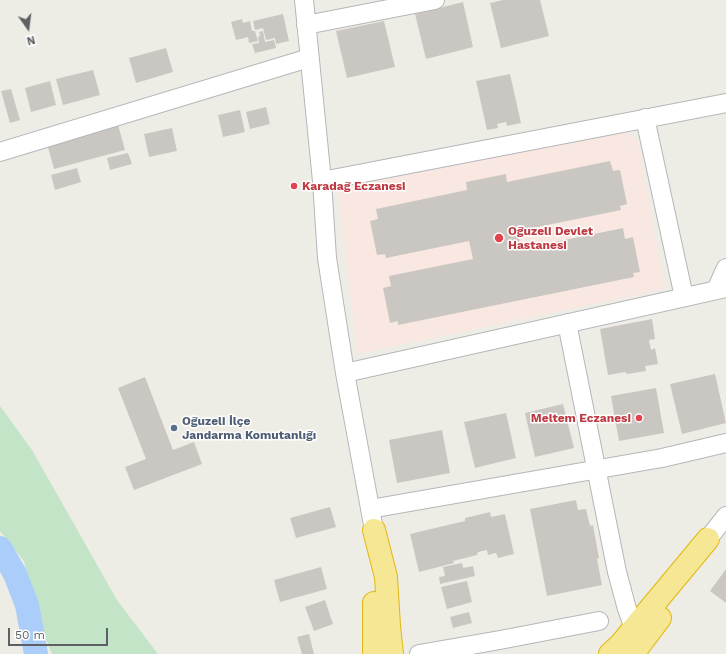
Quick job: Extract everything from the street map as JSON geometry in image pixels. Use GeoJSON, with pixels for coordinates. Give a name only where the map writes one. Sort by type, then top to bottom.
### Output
{"type":"FeatureCollection","features":[{"type":"Feature","properties":{"kind":"highway"},"geometry":{"type":"LineString","coordinates":[[372,519],[374,654]]}},
{"type":"Feature","properties":{"kind":"highway"},"geometry":{"type":"LineString","coordinates":[[372,519],[386,577],[392,654]]}},
{"type":"Feature","properties":{"kind":"highway"},"geometry":{"type":"LineString","coordinates":[[610,654],[620,645],[708,539]]}},
{"type":"Feature","properties":{"kind":"highway"},"geometry":{"type":"LineString","coordinates":[[634,654],[694,572],[708,539]]}},
{"type":"Feature","properties":{"kind":"street"},"geometry":{"type":"LineString","coordinates":[[304,0],[322,181],[327,258],[345,373],[372,519],[596,469],[662,458],[726,443]]}},
{"type":"Feature","properties":{"kind":"street"},"geometry":{"type":"LineString","coordinates":[[306,25],[435,0]]}},
{"type":"Feature","properties":{"kind":"street"},"geometry":{"type":"LineString","coordinates":[[0,152],[309,58]]}},
{"type":"Feature","properties":{"kind":"street"},"geometry":{"type":"LineString","coordinates":[[322,181],[726,103]]}},
{"type":"Feature","properties":{"kind":"street"},"geometry":{"type":"LineString","coordinates":[[645,118],[684,297]]}},
{"type":"Feature","properties":{"kind":"street"},"geometry":{"type":"LineString","coordinates":[[345,373],[721,289],[726,268]]}},
{"type":"Feature","properties":{"kind":"street"},"geometry":{"type":"LineString","coordinates":[[567,323],[617,572],[627,610],[634,628]]}},
{"type":"Feature","properties":{"kind":"street"},"geometry":{"type":"LineString","coordinates":[[708,539],[726,516]]}},
{"type":"Feature","properties":{"kind":"street"},"geometry":{"type":"LineString","coordinates":[[419,654],[599,621]]}},
{"type":"Feature","properties":{"kind":"shaded area","name":"Oğuzeli Devlet Hastanesi"},"geometry":{"type":"Polygon","coordinates":[[[628,132],[638,142],[665,289],[357,354],[338,186],[628,132]]]}},
{"type":"Feature","properties":{"kind":"green space"},"geometry":{"type":"Polygon","coordinates":[[[0,406],[32,450],[117,600],[158,654],[52,654],[39,622],[24,561],[0,531],[0,406]]]}},
{"type":"Feature","properties":{"kind":"building"},"geometry":{"type":"Polygon","coordinates":[[[503,0],[540,0],[549,36],[501,48],[490,3],[503,0]]]}},
{"type":"Feature","properties":{"kind":"building"},"geometry":{"type":"Polygon","coordinates":[[[463,2],[473,47],[426,59],[415,14],[463,2]]]}},
{"type":"Feature","properties":{"kind":"building"},"geometry":{"type":"Polygon","coordinates":[[[283,14],[289,41],[276,44],[275,38],[266,40],[263,28],[255,30],[253,21],[283,14]]]}},
{"type":"Feature","properties":{"kind":"building"},"geometry":{"type":"Polygon","coordinates":[[[242,19],[243,23],[250,21],[252,31],[255,31],[258,41],[249,43],[248,37],[236,40],[231,22],[242,19]]]}},
{"type":"Feature","properties":{"kind":"building"},"geometry":{"type":"Polygon","coordinates":[[[384,21],[395,67],[347,78],[336,31],[384,21]]]}},
{"type":"Feature","properties":{"kind":"building"},"geometry":{"type":"Polygon","coordinates":[[[263,31],[265,42],[274,40],[276,48],[255,53],[252,44],[259,43],[259,32],[263,31]]]}},
{"type":"Feature","properties":{"kind":"building"},"geometry":{"type":"Polygon","coordinates":[[[166,48],[173,72],[136,83],[129,58],[166,48]]]}},
{"type":"Feature","properties":{"kind":"building"},"geometry":{"type":"Polygon","coordinates":[[[93,70],[100,95],[63,105],[56,79],[93,70]]]}},
{"type":"Feature","properties":{"kind":"building"},"geometry":{"type":"Polygon","coordinates":[[[510,74],[521,123],[507,126],[506,122],[497,124],[498,128],[487,130],[476,81],[510,74]]]}},
{"type":"Feature","properties":{"kind":"building"},"geometry":{"type":"Polygon","coordinates":[[[50,81],[56,105],[31,112],[25,88],[50,81]]]}},
{"type":"Feature","properties":{"kind":"building"},"geometry":{"type":"Polygon","coordinates":[[[11,89],[20,120],[10,123],[1,91],[11,89]]]}},
{"type":"Feature","properties":{"kind":"building"},"geometry":{"type":"Polygon","coordinates":[[[266,107],[270,124],[250,129],[246,112],[266,107]]]}},
{"type":"Feature","properties":{"kind":"building"},"geometry":{"type":"Polygon","coordinates":[[[240,110],[245,132],[223,137],[218,115],[240,110]]]}},
{"type":"Feature","properties":{"kind":"building"},"geometry":{"type":"Polygon","coordinates":[[[117,121],[125,150],[54,169],[46,140],[117,121]]]}},
{"type":"Feature","properties":{"kind":"building"},"geometry":{"type":"Polygon","coordinates":[[[172,128],[177,151],[149,157],[144,134],[172,128]]]}},
{"type":"Feature","properties":{"kind":"building"},"geometry":{"type":"Polygon","coordinates":[[[128,153],[132,164],[110,170],[107,158],[128,153]]]}},
{"type":"Feature","properties":{"kind":"building"},"geometry":{"type":"Polygon","coordinates":[[[610,161],[613,171],[620,170],[627,204],[620,206],[621,210],[518,231],[521,249],[623,228],[625,239],[633,237],[640,272],[633,273],[634,277],[398,325],[398,321],[390,323],[383,288],[391,286],[389,276],[473,259],[469,241],[386,258],[385,254],[377,255],[370,221],[378,219],[376,209],[467,190],[466,182],[506,174],[507,182],[610,161]]]}},
{"type":"Feature","properties":{"kind":"building"},"geometry":{"type":"Polygon","coordinates":[[[77,168],[81,182],[55,190],[51,175],[77,168]]]}},
{"type":"Feature","properties":{"kind":"building"},"geometry":{"type":"Polygon","coordinates":[[[652,319],[655,339],[649,340],[651,350],[655,348],[658,364],[645,366],[646,371],[627,374],[625,372],[608,375],[600,329],[652,319]]]}},
{"type":"Feature","properties":{"kind":"building"},"geometry":{"type":"Polygon","coordinates":[[[715,374],[726,423],[682,434],[670,384],[715,374]]]}},
{"type":"Feature","properties":{"kind":"building"},"geometry":{"type":"Polygon","coordinates":[[[145,377],[173,450],[194,442],[202,464],[134,490],[125,467],[146,459],[118,388],[145,377]]]}},
{"type":"Feature","properties":{"kind":"building"},"geometry":{"type":"Polygon","coordinates":[[[656,388],[664,433],[619,441],[611,396],[656,388]]]}},
{"type":"Feature","properties":{"kind":"building"},"geometry":{"type":"Polygon","coordinates":[[[563,404],[574,448],[535,457],[525,413],[563,404]]]}},
{"type":"Feature","properties":{"kind":"building"},"geometry":{"type":"Polygon","coordinates":[[[506,413],[516,458],[475,468],[464,422],[506,413]]]}},
{"type":"Feature","properties":{"kind":"building"},"geometry":{"type":"Polygon","coordinates":[[[442,430],[450,473],[397,483],[389,440],[442,430]]]}},
{"type":"Feature","properties":{"kind":"building"},"geometry":{"type":"Polygon","coordinates":[[[576,500],[578,510],[586,509],[590,526],[593,525],[602,585],[547,596],[530,509],[576,500]]]}},
{"type":"Feature","properties":{"kind":"building"},"geometry":{"type":"Polygon","coordinates":[[[330,507],[336,527],[296,538],[290,518],[330,507]]]}},
{"type":"Feature","properties":{"kind":"building"},"geometry":{"type":"Polygon","coordinates":[[[490,512],[491,517],[505,514],[514,554],[498,558],[496,553],[488,555],[487,550],[478,552],[477,555],[453,561],[454,563],[419,572],[410,534],[465,521],[465,518],[490,512]]]}},
{"type":"Feature","properties":{"kind":"building"},"geometry":{"type":"Polygon","coordinates":[[[462,563],[463,568],[473,566],[475,576],[440,584],[439,577],[445,576],[443,567],[462,563]]]}},
{"type":"Feature","properties":{"kind":"building"},"geometry":{"type":"Polygon","coordinates":[[[321,567],[327,589],[280,602],[274,580],[321,567]]]}},
{"type":"Feature","properties":{"kind":"building"},"geometry":{"type":"Polygon","coordinates":[[[726,569],[726,603],[710,591],[726,569]]]}},
{"type":"Feature","properties":{"kind":"building"},"geometry":{"type":"Polygon","coordinates":[[[467,581],[472,602],[447,609],[441,587],[467,581]]]}},
{"type":"Feature","properties":{"kind":"building"},"geometry":{"type":"Polygon","coordinates":[[[325,600],[333,624],[314,631],[305,607],[325,600]]]}},
{"type":"Feature","properties":{"kind":"building"},"geometry":{"type":"Polygon","coordinates":[[[469,612],[472,623],[453,628],[450,617],[469,612]]]}},
{"type":"Feature","properties":{"kind":"building"},"geometry":{"type":"Polygon","coordinates":[[[309,634],[314,654],[302,654],[297,637],[309,634]]]}},
{"type":"Feature","properties":{"kind":"waterway"},"geometry":{"type":"LineString","coordinates":[[0,548],[15,574],[27,605],[36,654]]}},
{"type":"Feature","properties":{"kind":"place","name":"Karadağ Eczanesi"},"geometry":{"type":"Point","coordinates":[294,186]}},
{"type":"Feature","properties":{"kind":"place","name":"Oğuzeli Devlet Hastanesi"},"geometry":{"type":"Point","coordinates":[499,238]}},
{"type":"Feature","properties":{"kind":"place","name":"Meltem Eczanesi"},"geometry":{"type":"Point","coordinates":[639,418]}},
{"type":"Feature","properties":{"kind":"place","name":"Oğuzeli İlçe Jandarma Komutanlığı"},"geometry":{"type":"Point","coordinates":[174,428]}}]}
